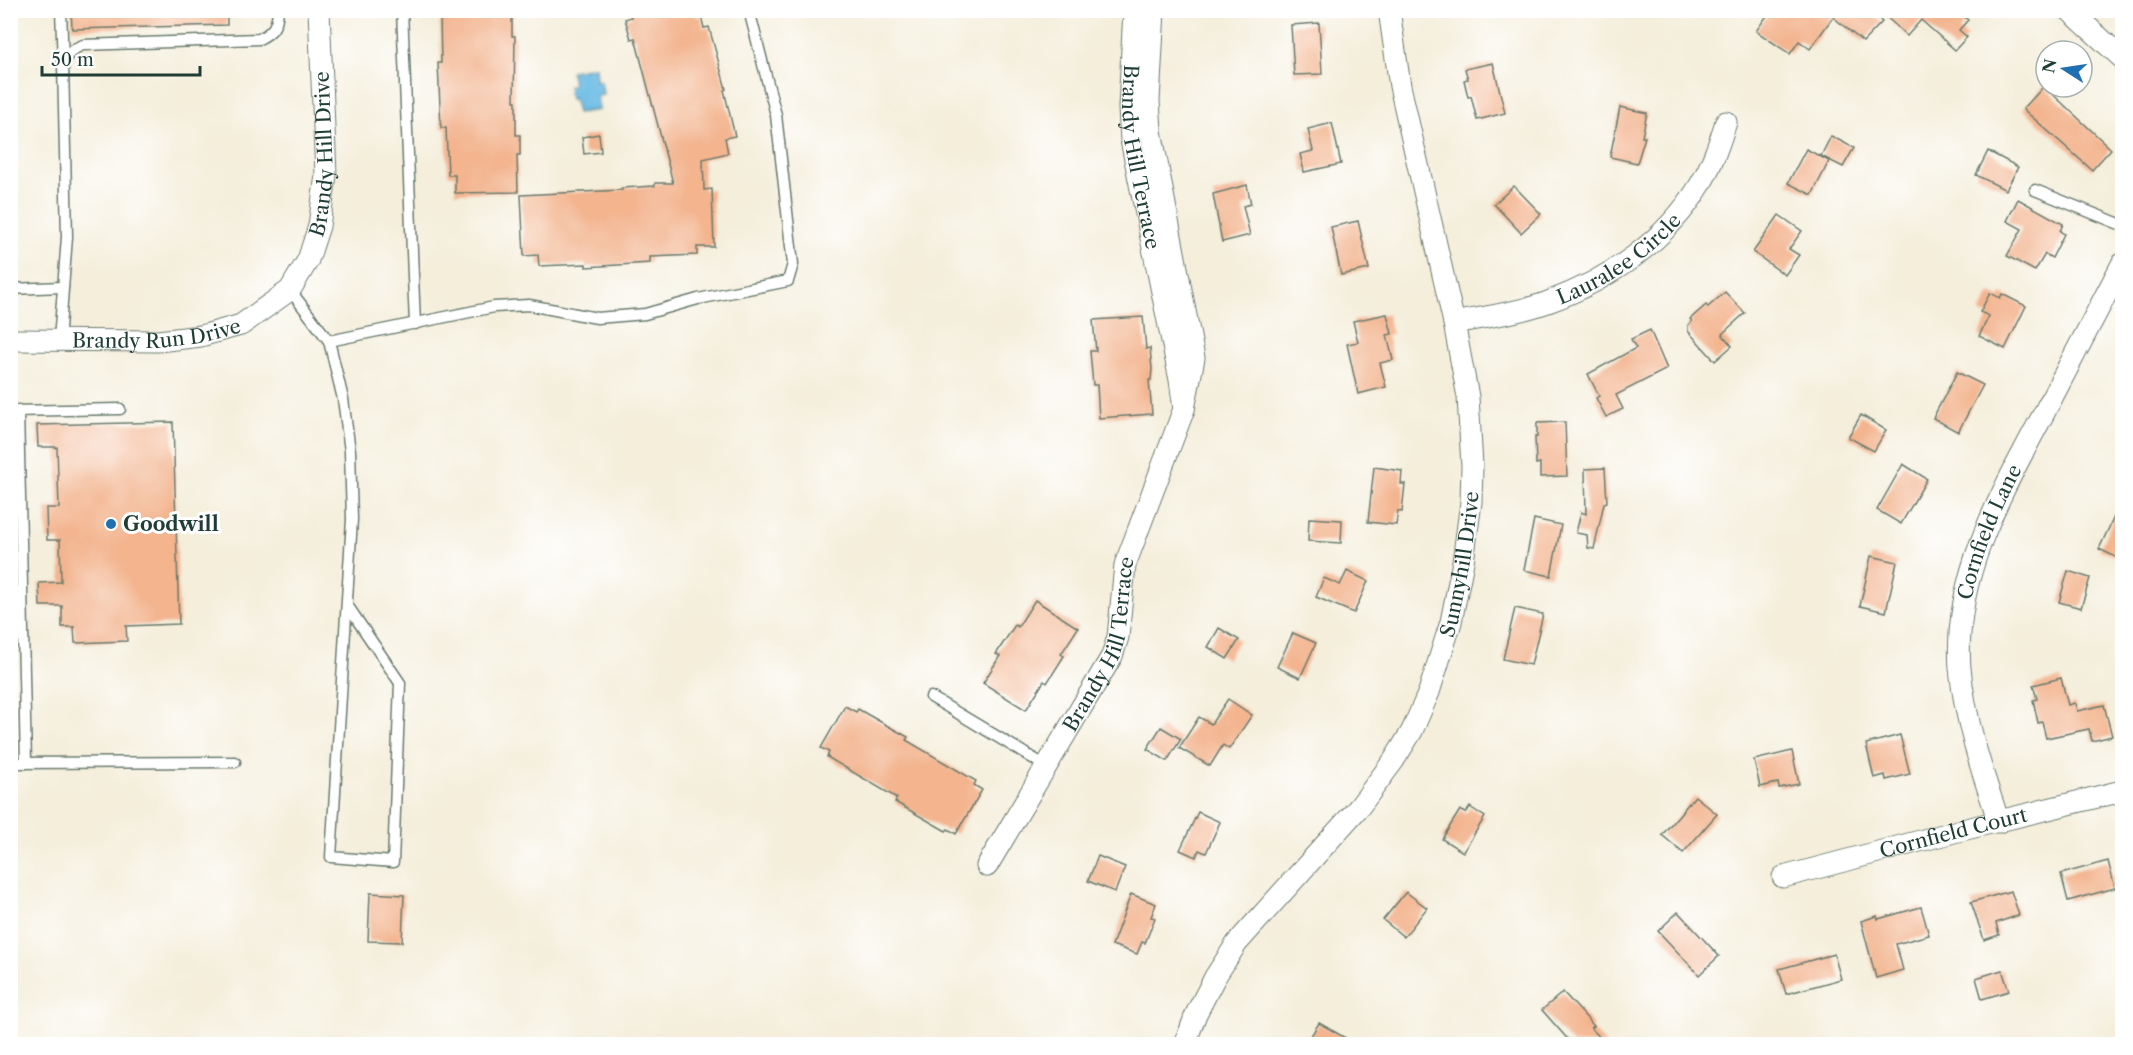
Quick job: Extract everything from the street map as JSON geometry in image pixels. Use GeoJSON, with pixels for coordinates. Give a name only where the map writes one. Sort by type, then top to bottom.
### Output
{"type":"FeatureCollection","features":[{"type":"Feature","properties":{"kind":"street","name":"Brandy Hill Drive"},"geometry":{"type":"LineString","coordinates":[[290,290],[308,260],[319,225],[326,175],[319,10]]}},
{"type":"Feature","properties":{"kind":"street","name":"Brandy Hill Terrace"},"geometry":{"type":"LineString","coordinates":[[1134,10],[1129,108],[1131,140],[1184,409]]}},
{"type":"Feature","properties":{"kind":"street","name":"Brandy Hill Terrace"},"geometry":{"type":"LineString","coordinates":[[987,866],[1112,656],[1118,637],[1125,565],[1184,409],[1194,358],[1151,131],[1149,101],[1154,10]]}},
{"type":"Feature","properties":{"kind":"street","name":"Sunnyhill Drive"},"geometry":{"type":"LineString","coordinates":[[1185,1044],[1196,1014],[1215,977],[1237,943],[1360,806],[1412,731],[1429,692],[1450,622],[1463,562],[1471,502],[1472,466],[1468,398],[1454,323],[1400,86],[1389,10]]}},
{"type":"Feature","properties":{"kind":"street"},"geometry":{"type":"LineString","coordinates":[[2069,10],[2122,58]]}},
{"type":"Feature","properties":{"kind":"street","name":"Lauralee Circle"},"geometry":{"type":"LineString","coordinates":[[1454,323],[1548,302],[1584,287],[1620,267],[1654,241],[1682,212],[1701,184],[1716,154],[1726,122]]}},
{"type":"Feature","properties":{"kind":"street","name":"Cornfield Lane"},"geometry":{"type":"LineString","coordinates":[[1999,822],[1980,766],[1960,668],[1960,631],[1965,595],[1976,554],[1996,502],[2122,264]]}},
{"type":"Feature","properties":{"kind":"street","name":"Brandy Run Drive"},"geometry":{"type":"LineString","coordinates":[[10,340],[158,341],[201,336],[241,325],[290,290]]}},
{"type":"Feature","properties":{"kind":"street","name":"Cornfield Court"},"geometry":{"type":"LineString","coordinates":[[1783,877],[2122,791]]}},
{"type":"Feature","properties":{"kind":"lane"},"geometry":{"type":"LineString","coordinates":[[59,341],[67,237],[61,10]]}},
{"type":"Feature","properties":{"kind":"lane"},"geometry":{"type":"LineString","coordinates":[[63,64],[66,56],[74,48],[83,45],[259,39],[269,34],[275,27],[278,10]]}},
{"type":"Feature","properties":{"kind":"lane"},"geometry":{"type":"LineString","coordinates":[[402,10],[415,324]]}},
{"type":"Feature","properties":{"kind":"lane"},"geometry":{"type":"LineString","coordinates":[[329,341],[494,307],[529,305],[597,318],[645,314],[698,299],[788,281],[793,264],[776,115],[749,10]]}},
{"type":"Feature","properties":{"kind":"lane"},"geometry":{"type":"LineString","coordinates":[[2035,190],[2122,225]]}},
{"type":"Feature","properties":{"kind":"lane"},"geometry":{"type":"LineString","coordinates":[[10,289],[63,287]]}},
{"type":"Feature","properties":{"kind":"lane"},"geometry":{"type":"LineString","coordinates":[[290,290],[329,341],[343,399],[350,451],[352,519],[348,605],[331,857],[393,862],[400,683],[348,605]]}},
{"type":"Feature","properties":{"kind":"lane"},"geometry":{"type":"LineString","coordinates":[[26,763],[14,411],[120,409]]}},
{"type":"Feature","properties":{"kind":"lane"},"geometry":{"type":"LineString","coordinates":[[931,697],[1046,766]]}},
{"type":"Feature","properties":{"kind":"lane"},"geometry":{"type":"LineString","coordinates":[[10,763],[235,762]]}},
{"type":"Feature","properties":{"kind":"water"},"geometry":{"type":"Polygon","coordinates":[[[595,67],[596,81],[601,81],[603,95],[597,96],[599,110],[577,113],[574,99],[570,99],[568,86],[573,85],[571,71],[595,67]]]}},
{"type":"Feature","properties":{"kind":"building"},"geometry":{"type":"Polygon","coordinates":[[[71,10],[227,10],[227,25],[72,29],[71,10]]]}},
{"type":"Feature","properties":{"kind":"building"},"geometry":{"type":"Polygon","coordinates":[[[451,10],[512,10],[512,36],[515,36],[516,135],[520,135],[520,155],[517,155],[518,192],[455,193],[455,175],[448,175],[446,128],[441,128],[438,63],[441,63],[440,16],[451,16],[451,10]]]}},
{"type":"Feature","properties":{"kind":"building"},"geometry":{"type":"Polygon","coordinates":[[[630,10],[695,10],[697,17],[701,16],[704,28],[709,27],[726,89],[724,90],[735,136],[725,138],[728,153],[703,159],[704,190],[712,189],[714,247],[697,247],[697,255],[650,257],[650,263],[586,267],[586,264],[539,266],[538,255],[524,256],[521,195],[622,190],[622,188],[655,186],[655,183],[673,183],[635,38],[631,39],[625,19],[631,17],[630,10]]]}},
{"type":"Feature","properties":{"kind":"building"},"geometry":{"type":"Polygon","coordinates":[[[1771,10],[1870,10],[1882,22],[1863,42],[1833,17],[1810,49],[1799,41],[1790,54],[1756,31],[1771,10]]]}},
{"type":"Feature","properties":{"kind":"building"},"geometry":{"type":"Polygon","coordinates":[[[1879,10],[1957,10],[1968,20],[1959,30],[1967,37],[1955,50],[1921,20],[1907,36],[1879,10]]]}},
{"type":"Feature","properties":{"kind":"building"},"geometry":{"type":"Polygon","coordinates":[[[1319,23],[1322,74],[1294,75],[1291,25],[1319,23]]]}},
{"type":"Feature","properties":{"kind":"building"},"geometry":{"type":"Polygon","coordinates":[[[1493,63],[1505,113],[1477,120],[1464,80],[1468,79],[1465,69],[1493,63]]]}},
{"type":"Feature","properties":{"kind":"building"},"geometry":{"type":"Polygon","coordinates":[[[2034,97],[2034,99],[2058,99],[2111,149],[2092,170],[2023,109],[2034,97]]]}},
{"type":"Feature","properties":{"kind":"building"},"geometry":{"type":"Polygon","coordinates":[[[1620,107],[1647,113],[1642,137],[1645,137],[1637,163],[1610,157],[1620,107]]]}},
{"type":"Feature","properties":{"kind":"building"},"geometry":{"type":"Polygon","coordinates":[[[1332,123],[1341,164],[1304,172],[1300,154],[1313,151],[1308,129],[1332,123]]]}},
{"type":"Feature","properties":{"kind":"building"},"geometry":{"type":"Polygon","coordinates":[[[599,134],[601,152],[584,154],[582,137],[599,134]]]}},
{"type":"Feature","properties":{"kind":"building"},"geometry":{"type":"Polygon","coordinates":[[[1831,136],[1854,148],[1843,167],[1821,156],[1831,136]]]}},
{"type":"Feature","properties":{"kind":"building"},"geometry":{"type":"Polygon","coordinates":[[[1806,149],[1829,161],[1812,195],[1788,183],[1806,149]]]}},
{"type":"Feature","properties":{"kind":"building"},"geometry":{"type":"Polygon","coordinates":[[[1988,151],[2018,167],[2006,190],[1976,175],[1988,151]]]}},
{"type":"Feature","properties":{"kind":"building"},"geometry":{"type":"Polygon","coordinates":[[[1247,185],[1251,204],[1243,206],[1250,235],[1222,242],[1213,194],[1247,185]]]}},
{"type":"Feature","properties":{"kind":"building"},"geometry":{"type":"Polygon","coordinates":[[[1514,186],[1541,214],[1521,233],[1494,204],[1514,186]]]}},
{"type":"Feature","properties":{"kind":"building"},"geometry":{"type":"Polygon","coordinates":[[[2018,199],[2063,224],[2060,231],[2064,234],[2052,258],[2045,254],[2035,271],[2007,256],[2022,229],[2007,221],[2018,199]]]}},
{"type":"Feature","properties":{"kind":"building"},"geometry":{"type":"Polygon","coordinates":[[[1779,215],[1802,231],[1789,249],[1799,255],[1785,275],[1753,252],[1779,215]]]}},
{"type":"Feature","properties":{"kind":"building"},"geometry":{"type":"Polygon","coordinates":[[[1358,221],[1369,269],[1341,275],[1331,227],[1358,221]]]}},
{"type":"Feature","properties":{"kind":"building"},"geometry":{"type":"Polygon","coordinates":[[[1725,292],[1745,313],[1722,334],[1732,346],[1715,361],[1688,331],[1688,325],[1692,321],[1690,319],[1725,292]]]}},
{"type":"Feature","properties":{"kind":"building"},"geometry":{"type":"Polygon","coordinates":[[[1990,293],[2000,298],[2002,294],[2026,306],[2005,349],[1979,336],[1989,316],[1980,312],[1990,293]]]}},
{"type":"Feature","properties":{"kind":"building"},"geometry":{"type":"Polygon","coordinates":[[[1387,314],[1392,334],[1387,335],[1393,360],[1380,363],[1386,387],[1358,394],[1347,344],[1358,342],[1353,321],[1387,314]]]}},
{"type":"Feature","properties":{"kind":"building"},"geometry":{"type":"Polygon","coordinates":[[[1143,317],[1146,349],[1150,348],[1152,369],[1151,380],[1149,380],[1152,414],[1099,418],[1097,385],[1093,385],[1090,351],[1096,351],[1093,320],[1143,317]]]}},
{"type":"Feature","properties":{"kind":"building"},"geometry":{"type":"Polygon","coordinates":[[[1650,330],[1667,369],[1616,395],[1623,409],[1606,417],[1596,398],[1599,396],[1588,374],[1636,348],[1631,339],[1650,330]]]}},
{"type":"Feature","properties":{"kind":"building"},"geometry":{"type":"Polygon","coordinates":[[[1957,372],[1983,385],[1958,432],[1933,418],[1957,372]]]}},
{"type":"Feature","properties":{"kind":"building"},"geometry":{"type":"Polygon","coordinates":[[[1861,415],[1886,430],[1874,451],[1848,437],[1861,415]]]}},
{"type":"Feature","properties":{"kind":"building","name":"Goodwill"},"geometry":{"type":"Polygon","coordinates":[[[173,422],[179,624],[126,626],[127,641],[75,643],[74,627],[62,627],[62,606],[40,606],[39,583],[61,582],[60,540],[47,540],[46,508],[59,508],[57,447],[38,447],[37,425],[173,422]]]}},
{"type":"Feature","properties":{"kind":"building"},"geometry":{"type":"Polygon","coordinates":[[[1565,422],[1567,476],[1540,477],[1540,463],[1536,464],[1537,423],[1565,422]]]}},
{"type":"Feature","properties":{"kind":"building"},"geometry":{"type":"Polygon","coordinates":[[[1903,464],[1927,479],[1901,524],[1877,510],[1903,464]]]}},
{"type":"Feature","properties":{"kind":"building"},"geometry":{"type":"Polygon","coordinates":[[[1374,467],[1402,471],[1401,484],[1405,484],[1402,512],[1398,511],[1396,525],[1368,522],[1374,467]]]}},
{"type":"Feature","properties":{"kind":"building"},"geometry":{"type":"Polygon","coordinates":[[[1605,468],[1607,502],[1604,503],[1594,549],[1588,548],[1587,535],[1576,533],[1581,512],[1586,514],[1585,469],[1605,468]]]}},
{"type":"Feature","properties":{"kind":"building"},"geometry":{"type":"Polygon","coordinates":[[[2122,500],[2122,560],[2099,549],[2122,500]]]}},
{"type":"Feature","properties":{"kind":"building"},"geometry":{"type":"Polygon","coordinates":[[[1309,518],[1342,520],[1341,543],[1308,541],[1309,518]]]}},
{"type":"Feature","properties":{"kind":"building"},"geometry":{"type":"Polygon","coordinates":[[[1534,519],[1561,525],[1551,576],[1524,570],[1534,519]]]}},
{"type":"Feature","properties":{"kind":"building"},"geometry":{"type":"Polygon","coordinates":[[[1871,556],[1897,562],[1886,612],[1860,606],[1871,556]]]}},
{"type":"Feature","properties":{"kind":"building"},"geometry":{"type":"Polygon","coordinates":[[[1347,571],[1368,581],[1354,613],[1316,597],[1324,578],[1340,585],[1347,571]]]}},
{"type":"Feature","properties":{"kind":"building"},"geometry":{"type":"Polygon","coordinates":[[[2068,571],[2090,578],[2081,608],[2059,602],[2068,571]]]}},
{"type":"Feature","properties":{"kind":"building"},"geometry":{"type":"Polygon","coordinates":[[[1035,600],[1078,628],[1061,654],[1064,656],[1047,683],[1044,681],[1026,710],[983,683],[1000,656],[996,654],[1015,625],[1018,627],[1035,600]]]}},
{"type":"Feature","properties":{"kind":"building"},"geometry":{"type":"Polygon","coordinates":[[[1515,608],[1543,614],[1531,665],[1503,659],[1515,608]]]}},
{"type":"Feature","properties":{"kind":"building"},"geometry":{"type":"Polygon","coordinates":[[[1219,628],[1239,640],[1227,659],[1208,647],[1219,628]]]}},
{"type":"Feature","properties":{"kind":"building"},"geometry":{"type":"Polygon","coordinates":[[[1293,633],[1316,643],[1300,678],[1277,667],[1293,633]]]}},
{"type":"Feature","properties":{"kind":"building"},"geometry":{"type":"Polygon","coordinates":[[[2061,678],[2068,705],[2075,703],[2077,711],[2104,705],[2112,736],[2092,741],[2089,729],[2046,738],[2042,722],[2038,723],[2033,700],[2037,699],[2033,685],[2061,678]]]}},
{"type":"Feature","properties":{"kind":"building"},"geometry":{"type":"Polygon","coordinates":[[[1228,699],[1252,715],[1229,749],[1223,745],[1210,766],[1179,748],[1199,717],[1211,724],[1228,699]]]}},
{"type":"Feature","properties":{"kind":"building"},"geometry":{"type":"Polygon","coordinates":[[[845,706],[856,712],[858,709],[908,737],[906,740],[976,781],[974,785],[982,790],[956,834],[948,829],[946,831],[895,802],[897,798],[827,757],[829,752],[821,748],[845,706]]]}},
{"type":"Feature","properties":{"kind":"building"},"geometry":{"type":"Polygon","coordinates":[[[1161,727],[1181,739],[1167,761],[1147,749],[1161,727]]]}},
{"type":"Feature","properties":{"kind":"building"},"geometry":{"type":"Polygon","coordinates":[[[1900,735],[1910,774],[1886,780],[1885,775],[1874,778],[1866,744],[1900,735]]]}},
{"type":"Feature","properties":{"kind":"building"},"geometry":{"type":"Polygon","coordinates":[[[1792,751],[1799,784],[1779,788],[1778,783],[1760,787],[1754,760],[1792,751]]]}},
{"type":"Feature","properties":{"kind":"building"},"geometry":{"type":"Polygon","coordinates":[[[1695,796],[1717,814],[1683,853],[1662,835],[1695,796]]]}},
{"type":"Feature","properties":{"kind":"building"},"geometry":{"type":"Polygon","coordinates":[[[1470,807],[1485,817],[1463,852],[1442,839],[1460,810],[1466,813],[1470,807]]]}},
{"type":"Feature","properties":{"kind":"building"},"geometry":{"type":"Polygon","coordinates":[[[1198,812],[1220,822],[1206,853],[1199,850],[1196,857],[1180,850],[1198,812]]]}},
{"type":"Feature","properties":{"kind":"building"},"geometry":{"type":"Polygon","coordinates":[[[1098,856],[1125,867],[1115,892],[1088,881],[1098,856]]]}},
{"type":"Feature","properties":{"kind":"building"},"geometry":{"type":"Polygon","coordinates":[[[2108,861],[2115,888],[2068,901],[2061,874],[2108,861]]]}},
{"type":"Feature","properties":{"kind":"building"},"geometry":{"type":"Polygon","coordinates":[[[2011,891],[2019,915],[1996,923],[1999,935],[1984,940],[1971,902],[2011,891]]]}},
{"type":"Feature","properties":{"kind":"building"},"geometry":{"type":"Polygon","coordinates":[[[1406,892],[1427,908],[1404,937],[1383,920],[1406,892]]]}},
{"type":"Feature","properties":{"kind":"building"},"geometry":{"type":"Polygon","coordinates":[[[370,893],[404,895],[402,942],[368,941],[370,893]]]}},
{"type":"Feature","properties":{"kind":"building"},"geometry":{"type":"Polygon","coordinates":[[[1131,894],[1156,904],[1151,917],[1155,918],[1145,943],[1142,942],[1137,954],[1112,945],[1131,894]]]}},
{"type":"Feature","properties":{"kind":"building"},"geometry":{"type":"Polygon","coordinates":[[[1921,907],[1929,935],[1896,944],[1903,970],[1876,978],[1861,921],[1877,916],[1878,919],[1921,907]]]}},
{"type":"Feature","properties":{"kind":"building"},"geometry":{"type":"Polygon","coordinates":[[[1678,912],[1719,956],[1699,975],[1658,931],[1678,912]]]}},
{"type":"Feature","properties":{"kind":"building"},"geometry":{"type":"Polygon","coordinates":[[[1834,954],[1841,979],[1786,994],[1779,969],[1834,954]]]}},
{"type":"Feature","properties":{"kind":"building"},"geometry":{"type":"Polygon","coordinates":[[[2002,970],[2009,991],[1982,999],[1976,978],[2002,970]]]}},
{"type":"Feature","properties":{"kind":"building"},"geometry":{"type":"Polygon","coordinates":[[[1563,992],[1594,1026],[1591,1028],[1606,1044],[1572,1044],[1542,1010],[1563,992]]]}},
{"type":"Feature","properties":{"kind":"building"},"geometry":{"type":"Polygon","coordinates":[[[1319,1023],[1356,1044],[1306,1044],[1319,1023]]]}},
{"type":"Feature","properties":{"kind":"place","name":"Goodwill"},"geometry":{"type":"Point","coordinates":[111,524]}}]}
